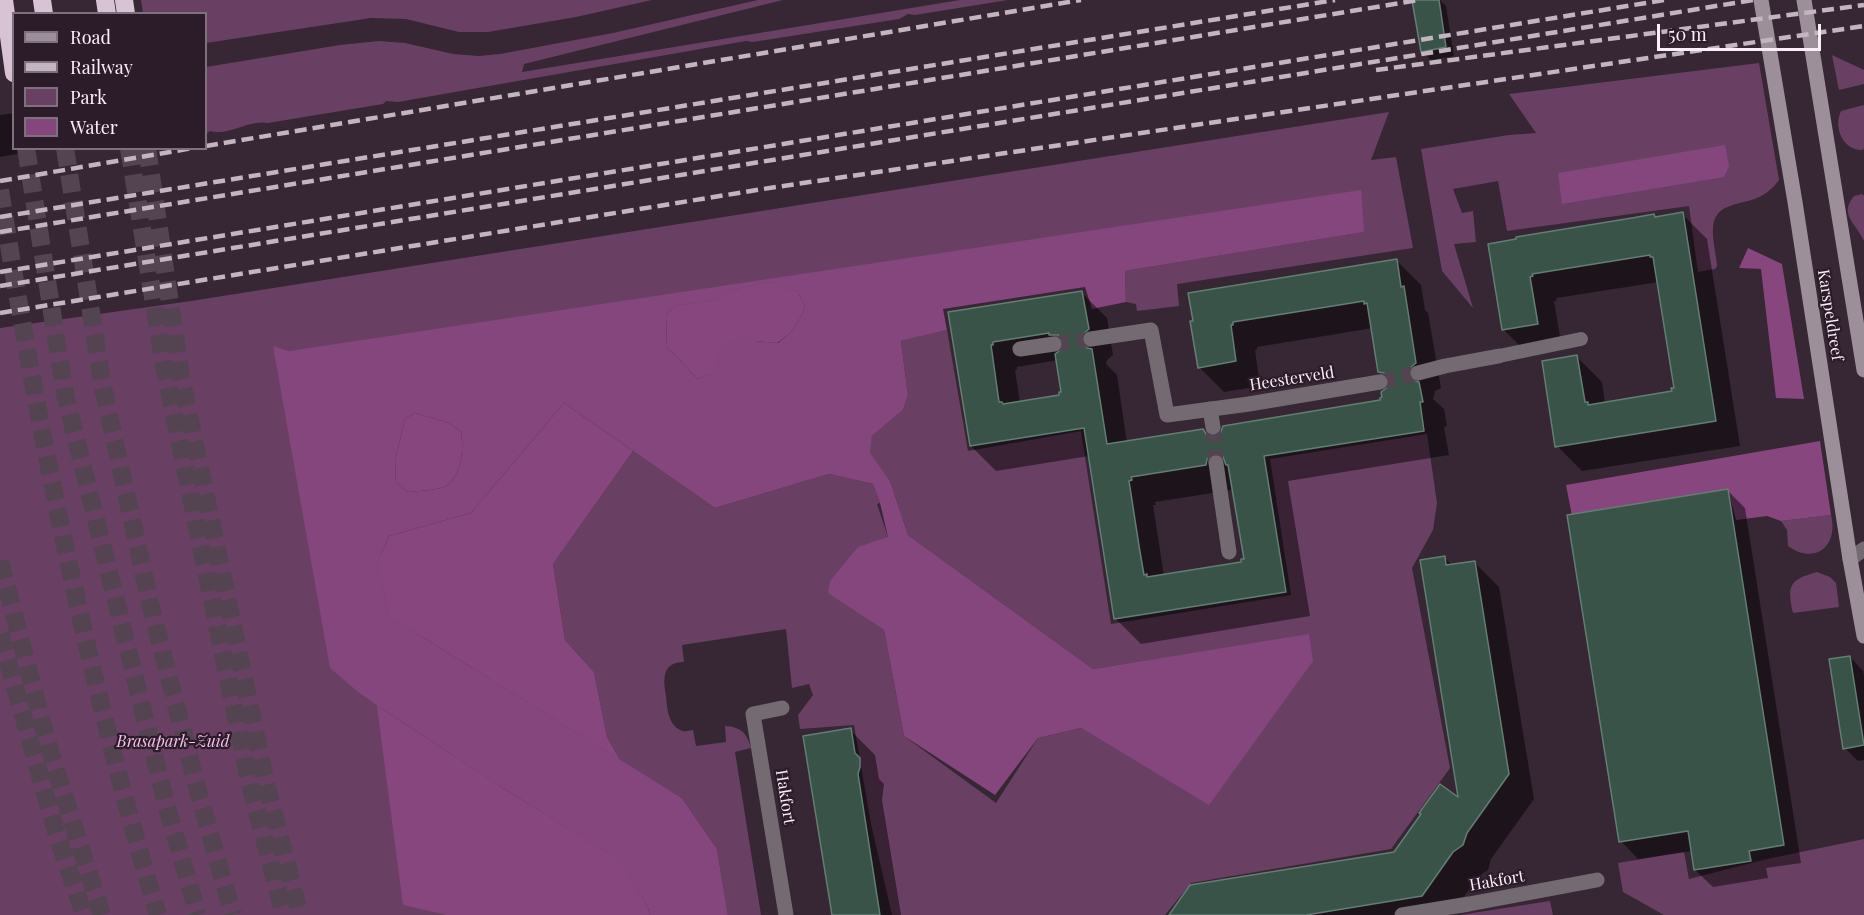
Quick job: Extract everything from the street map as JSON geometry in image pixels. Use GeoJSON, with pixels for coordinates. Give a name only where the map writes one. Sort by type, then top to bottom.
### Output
{"type":"FeatureCollection","features":[{"type":"Feature","properties":{"kind":"highway"},"geometry":{"type":"LineString","coordinates":[[4,0],[12,58]]}},
{"type":"Feature","properties":{"kind":"main road","name":"Karspeldreef"},"geometry":{"type":"LineString","coordinates":[[1761,0],[1857,561],[1864,636]]}},
{"type":"Feature","properties":{"kind":"main road","name":"Karspeldreef"},"geometry":{"type":"LineString","coordinates":[[1804,0],[1864,370]]}},
{"type":"Feature","properties":{"kind":"street","name":"Heesterveld"},"geometry":{"type":"LineString","coordinates":[[1091,339],[1151,330],[1167,415],[1380,382]]}},
{"type":"Feature","properties":{"kind":"street"},"geometry":{"type":"LineString","coordinates":[[1418,373],[1581,339]]}},
{"type":"Feature","properties":{"kind":"street"},"geometry":{"type":"LineString","coordinates":[[1020,349],[1054,344]]}},
{"type":"Feature","properties":{"kind":"street"},"geometry":{"type":"LineString","coordinates":[[1210,409],[1213,428]]}},
{"type":"Feature","properties":{"kind":"street"},"geometry":{"type":"LineString","coordinates":[[1216,464],[1229,552]]}},
{"type":"Feature","properties":{"kind":"street"},"geometry":{"type":"LineString","coordinates":[[1857,561],[1864,549]]}},
{"type":"Feature","properties":{"kind":"street","name":"Hakfort"},"geometry":{"type":"LineString","coordinates":[[782,708],[753,714],[786,915]]}},
{"type":"Feature","properties":{"kind":"street","name":"Hakfort"},"geometry":{"type":"LineString","coordinates":[[1402,915],[1597,880]]}},
{"type":"Feature","properties":{"kind":"green space"},"geometry":{"type":"Polygon","coordinates":[[[141,0],[652,0],[576,17],[488,32],[459,32],[406,19],[371,18],[207,43],[207,12],[143,12],[141,0]]]}},
{"type":"Feature","properties":{"kind":"green space"},"geometry":{"type":"Polygon","coordinates":[[[758,0],[783,0],[524,64],[522,72],[960,0],[1008,0],[915,15],[908,14],[899,19],[753,42],[746,41],[398,102],[386,101],[383,104],[268,123],[253,123],[207,133],[207,67],[340,45],[379,41],[405,43],[453,54],[479,56],[613,33],[758,0]]]}},
{"type":"Feature","properties":{"kind":"green space"},"geometry":{"type":"Polygon","coordinates":[[[1832,55],[1864,70],[1864,84],[1839,90],[1832,55]]]}},
{"type":"Feature","properties":{"kind":"green space"},"geometry":{"type":"Polygon","coordinates":[[[1759,63],[1779,180],[1760,196],[1729,206],[1718,213],[1713,227],[1717,266],[1715,269],[1698,272],[1689,206],[1507,231],[1498,181],[1453,189],[1462,213],[1473,211],[1476,242],[1454,244],[1473,308],[1442,271],[1421,149],[1536,133],[1509,94],[1759,63]]]}},
{"type":"Feature","properties":{"kind":"green space"},"geometry":{"type":"Polygon","coordinates":[[[1864,105],[1863,150],[1850,147],[1845,142],[1838,124],[1841,111],[1864,105]]]}},
{"type":"Feature","properties":{"kind":"green space","name":"Brasapark-Zuid"},"geometry":{"type":"Polygon","coordinates":[[[1389,112],[1371,160],[1396,157],[1413,248],[1177,284],[1179,306],[1137,311],[1136,304],[1126,302],[1125,271],[1363,232],[289,351],[273,347],[498,785],[650,915],[0,915],[0,328],[191,301],[1389,112]]]}},
{"type":"Feature","properties":{"kind":"green space"},"geometry":{"type":"Polygon","coordinates":[[[1862,194],[1864,196],[1864,241],[1848,214],[1854,196],[1862,194]]]}},
{"type":"Feature","properties":{"kind":"green space"},"geometry":{"type":"Polygon","coordinates":[[[947,330],[968,451],[1081,431],[1111,624],[1291,595],[1270,459],[1427,434],[1437,503],[1433,530],[1412,568],[1450,768],[1391,849],[1191,883],[1165,915],[892,915],[871,824],[854,725],[800,729],[798,715],[813,695],[809,684],[792,688],[786,629],[682,645],[684,662],[671,665],[666,673],[664,684],[671,720],[680,730],[693,730],[696,746],[726,742],[725,726],[742,732],[748,738],[751,748],[735,752],[761,915],[728,915],[717,849],[682,798],[620,760],[607,737],[594,672],[565,640],[553,564],[633,451],[715,508],[829,474],[873,484],[888,537],[828,592],[884,630],[904,736],[996,803],[1038,738],[1081,728],[1209,804],[1309,635],[1093,669],[908,535],[890,481],[869,453],[872,436],[903,410],[908,395],[901,341],[947,330]]]}},
{"type":"Feature","properties":{"kind":"green space"},"geometry":{"type":"Polygon","coordinates":[[[1831,515],[1833,526],[1831,536],[1828,544],[1822,550],[1807,554],[1788,546],[1787,530],[1781,521],[1831,515]]]}},
{"type":"Feature","properties":{"kind":"green space"},"geometry":{"type":"Polygon","coordinates":[[[1817,572],[1830,577],[1836,583],[1839,607],[1793,613],[1790,596],[1792,585],[1801,578],[1817,572]]]}},
{"type":"Feature","properties":{"kind":"green space"},"geometry":{"type":"Polygon","coordinates":[[[1864,839],[1864,915],[1664,915],[1623,892],[1618,863],[1684,852],[1689,879],[1767,859],[1864,839]]]}},
{"type":"Feature","properties":{"kind":"green space"},"geometry":{"type":"Polygon","coordinates":[[[1550,901],[1553,915],[1460,915],[1550,901]]]}},
{"type":"Feature","properties":{"kind":"shaded area"},"geometry":{"type":"Polygon","coordinates":[[[1748,248],[1782,264],[1804,399],[1776,398],[1761,269],[1739,268],[1748,248]]]}},
{"type":"Feature","properties":{"kind":"shaded area"},"geometry":{"type":"Polygon","coordinates":[[[770,282],[798,292],[805,306],[794,328],[777,343],[755,341],[714,373],[698,379],[667,347],[666,316],[674,306],[718,300],[730,290],[770,282]]]}},
{"type":"Feature","properties":{"kind":"shaded area"},"geometry":{"type":"Polygon","coordinates":[[[564,403],[633,451],[553,564],[565,640],[594,672],[607,737],[620,760],[389,616],[381,577],[381,554],[389,536],[471,513],[564,403]]]}},
{"type":"Feature","properties":{"kind":"shaded area"},"geometry":{"type":"Polygon","coordinates":[[[415,413],[449,423],[461,432],[462,453],[456,475],[446,486],[408,492],[396,482],[395,461],[405,419],[415,413]]]}},
{"type":"Feature","properties":{"kind":"shaded area"},"geometry":{"type":"Polygon","coordinates":[[[1820,441],[1831,515],[1781,521],[1767,516],[1736,520],[1728,490],[1572,516],[1566,485],[1820,441]]]}},
{"type":"Feature","properties":{"kind":"shaded area"},"geometry":{"type":"Polygon","coordinates":[[[377,706],[498,785],[621,861],[650,915],[447,915],[403,905],[377,706]]]}},
{"type":"Feature","properties":{"kind":"water"},"geometry":{"type":"Polygon","coordinates":[[[1725,145],[1729,166],[1724,177],[1562,204],[1558,173],[1725,145]]]}},
{"type":"Feature","properties":{"kind":"water"},"geometry":{"type":"Polygon","coordinates":[[[1361,190],[1364,232],[1125,271],[1126,302],[1092,309],[1085,287],[943,309],[947,330],[901,341],[908,395],[903,410],[872,436],[870,453],[890,481],[908,535],[1093,669],[1309,634],[1313,661],[1209,805],[1081,728],[1038,738],[995,795],[904,736],[884,630],[828,593],[830,581],[858,547],[888,537],[873,484],[829,474],[715,508],[564,403],[471,513],[389,536],[381,554],[381,577],[389,616],[682,798],[717,849],[728,915],[650,915],[620,861],[498,785],[378,706],[330,668],[273,346],[289,351],[1361,190]],[[770,282],[730,290],[718,300],[674,306],[666,316],[667,347],[698,379],[713,373],[719,349],[744,334],[755,341],[778,343],[794,327],[805,306],[798,292],[770,282]],[[415,413],[405,419],[395,461],[396,482],[408,492],[446,486],[456,475],[461,461],[461,432],[449,423],[415,413]]]}},
{"type":"Feature","properties":{"kind":"building"},"geometry":{"type":"Polygon","coordinates":[[[1412,0],[1439,0],[1446,47],[1421,52],[1412,0]]]}},
{"type":"Feature","properties":{"kind":"building"},"geometry":{"type":"Polygon","coordinates":[[[1683,212],[1716,421],[1555,447],[1542,361],[1577,355],[1585,402],[1588,402],[1588,405],[1672,391],[1671,388],[1674,388],[1653,257],[1650,255],[1532,274],[1533,276],[1530,277],[1538,324],[1502,330],[1488,244],[1516,239],[1516,237],[1654,214],[1655,217],[1683,212]]]}},
{"type":"Feature","properties":{"kind":"building"},"geometry":{"type":"Polygon","coordinates":[[[1397,259],[1401,287],[1404,286],[1416,363],[1411,367],[1408,375],[1412,380],[1419,382],[1423,402],[1420,402],[1424,431],[1264,456],[1286,592],[1114,619],[1084,428],[970,446],[948,312],[1082,291],[1089,329],[1082,335],[1082,341],[1087,348],[1092,349],[1107,444],[1203,429],[1206,434],[1214,437],[1220,434],[1223,426],[1380,400],[1381,392],[1389,386],[1389,380],[1384,373],[1378,372],[1367,303],[1364,304],[1364,301],[1233,322],[1231,325],[1236,361],[1198,368],[1188,293],[1397,259]],[[1049,333],[993,342],[991,345],[999,402],[1003,404],[1059,395],[1061,392],[1055,354],[1063,348],[1063,342],[1058,335],[1049,335],[1049,333]],[[1215,453],[1207,459],[1206,465],[1131,477],[1132,480],[1129,481],[1139,546],[1144,575],[1147,574],[1147,577],[1241,562],[1241,559],[1244,559],[1228,465],[1223,457],[1215,453]]]}},
{"type":"Feature","properties":{"kind":"building"},"geometry":{"type":"Polygon","coordinates":[[[1728,489],[1784,845],[1749,851],[1751,861],[1694,870],[1688,831],[1619,842],[1567,515],[1728,489]]]}},
{"type":"Feature","properties":{"kind":"building"},"geometry":{"type":"Polygon","coordinates":[[[1445,556],[1446,565],[1475,561],[1509,774],[1467,833],[1463,845],[1453,852],[1422,896],[1306,915],[1169,915],[1190,885],[1394,852],[1440,784],[1458,797],[1420,560],[1445,556]]]}},
{"type":"Feature","properties":{"kind":"building"},"geometry":{"type":"Polygon","coordinates":[[[1850,656],[1864,745],[1843,749],[1829,659],[1850,656]]]}},
{"type":"Feature","properties":{"kind":"building"},"geometry":{"type":"Polygon","coordinates":[[[851,728],[855,753],[860,758],[858,774],[880,915],[832,915],[803,736],[851,728]]]}},
{"type":"Feature","properties":{"kind":"tunnel"},"geometry":{"type":"LineString","coordinates":[[26,150],[65,394],[166,804],[198,915]]}},
{"type":"Feature","properties":{"kind":"tunnel"},"geometry":{"type":"LineString","coordinates":[[65,150],[103,388],[150,603],[199,795],[233,915]]}},
{"type":"Feature","properties":{"kind":"tunnel"},"geometry":{"type":"LineString","coordinates":[[129,150],[164,366],[249,781],[284,915]]}},
{"type":"Feature","properties":{"kind":"tunnel"},"geometry":{"type":"LineString","coordinates":[[147,150],[181,377],[265,779],[300,915]]}},
{"type":"Feature","properties":{"kind":"tunnel"},"geometry":{"type":"LineString","coordinates":[[0,190],[31,373],[67,555],[109,736],[158,915]]}},
{"type":"Feature","properties":{"kind":"tunnel"},"geometry":{"type":"LineString","coordinates":[[1054,344],[1091,339]]}},
{"type":"Feature","properties":{"kind":"tunnel"},"geometry":{"type":"LineString","coordinates":[[1380,382],[1418,373]]}},
{"type":"Feature","properties":{"kind":"tunnel"},"geometry":{"type":"LineString","coordinates":[[1213,427],[1216,463]]}},
{"type":"Feature","properties":{"kind":"tunnel"},"geometry":{"type":"LineString","coordinates":[[0,561],[47,741],[102,915]]}},
{"type":"Feature","properties":{"kind":"tunnel"},"geometry":{"type":"LineString","coordinates":[[0,634],[56,832],[84,915]]}},
{"type":"Feature","properties":{"kind":"railway"},"geometry":{"type":"LineString","coordinates":[[207,146],[1081,0]]}},
{"type":"Feature","properties":{"kind":"railway"},"geometry":{"type":"LineString","coordinates":[[0,217],[1335,0]]}},
{"type":"Feature","properties":{"kind":"railway"},"geometry":{"type":"LineString","coordinates":[[0,232],[1419,0]]}},
{"type":"Feature","properties":{"kind":"railway"},"geometry":{"type":"LineString","coordinates":[[0,272],[1664,0]]}},
{"type":"Feature","properties":{"kind":"railway"},"geometry":{"type":"LineString","coordinates":[[0,286],[1753,0]]}},
{"type":"Feature","properties":{"kind":"railway"},"geometry":{"type":"LineString","coordinates":[[1376,70],[1864,5]]}},
{"type":"Feature","properties":{"kind":"railway"},"geometry":{"type":"LineString","coordinates":[[0,313],[763,189],[1864,26]]}},
{"type":"Feature","properties":{"kind":"railway"},"geometry":{"type":"LineString","coordinates":[[0,181],[181,150]]}}]}
